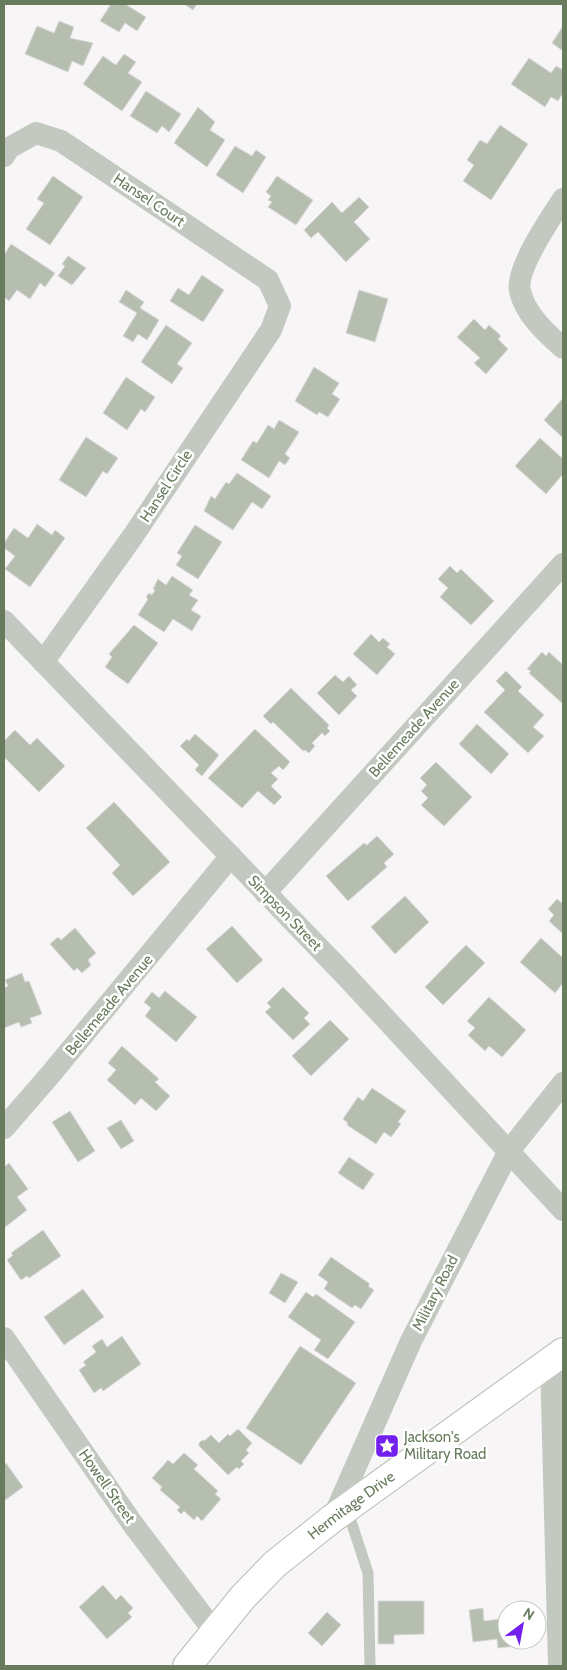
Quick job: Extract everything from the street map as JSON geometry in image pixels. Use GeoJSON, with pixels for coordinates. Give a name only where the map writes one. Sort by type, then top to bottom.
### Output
{"type":"FeatureCollection","features":[{"type":"Feature","properties":{"kind":"street","name":"Hansel Court"},"geometry":{"type":"LineString","coordinates":[[4,156],[9,148],[36,134],[61,141],[268,280],[280,306]]}},
{"type":"Feature","properties":{"kind":"street"},"geometry":{"type":"LineString","coordinates":[[563,198],[525,262],[519,290],[532,316],[563,348]]}},
{"type":"Feature","properties":{"kind":"street","name":"Hansel Circle"},"geometry":{"type":"LineString","coordinates":[[43,662],[133,536],[270,330],[280,306]]}},
{"type":"Feature","properties":{"kind":"street","name":"Bellemeade Avenue"},"geometry":{"type":"LineString","coordinates":[[265,893],[563,564]]}},
{"type":"Feature","properties":{"kind":"street","name":"Simpson Street"},"geometry":{"type":"LineString","coordinates":[[4,621],[231,856],[563,1210]]}},
{"type":"Feature","properties":{"kind":"street","name":"Bellemeade Avenue"},"geometry":{"type":"LineString","coordinates":[[4,1128],[50,1076],[231,856]]}},
{"type":"Feature","properties":{"kind":"street","name":"Military Road"},"geometry":{"type":"LineString","coordinates":[[340,1513],[410,1341],[509,1151],[563,1083]]}},
{"type":"Feature","properties":{"kind":"street","name":"Howell Street"},"geometry":{"type":"LineString","coordinates":[[4,1338],[132,1523],[214,1631]]}},
{"type":"Feature","properties":{"kind":"street"},"geometry":{"type":"LineString","coordinates":[[557,1357],[561,1612],[559,1666]]}},
{"type":"Feature","properties":{"kind":"street","name":"Hermitage Drive"},"geometry":{"type":"LineString","coordinates":[[187,1666],[214,1631],[275,1564],[340,1513],[557,1357]]}},
{"type":"Feature","properties":{"kind":"lane"},"geometry":{"type":"LineString","coordinates":[[340,1513],[368,1573],[370,1666]]}},
{"type":"Feature","properties":{"kind":"building"},"geometry":{"type":"Polygon","coordinates":[[[111,4],[125,4],[146,17],[137,31],[125,23],[119,32],[100,21],[111,4]]]}},
{"type":"Feature","properties":{"kind":"building"},"geometry":{"type":"Polygon","coordinates":[[[184,4],[197,4],[193,10],[184,4]]]}},
{"type":"Feature","properties":{"kind":"building"},"geometry":{"type":"Polygon","coordinates":[[[59,21],[74,27],[70,38],[93,43],[83,66],[72,61],[68,72],[25,54],[37,26],[54,33],[59,21]]]}},
{"type":"Feature","properties":{"kind":"building"},"geometry":{"type":"Polygon","coordinates":[[[563,26],[563,51],[552,43],[563,26]]]}},
{"type":"Feature","properties":{"kind":"building"},"geometry":{"type":"Polygon","coordinates":[[[124,54],[136,62],[128,73],[142,82],[122,111],[83,84],[103,56],[116,65],[124,54]]]}},
{"type":"Feature","properties":{"kind":"building"},"geometry":{"type":"Polygon","coordinates":[[[529,58],[551,73],[556,66],[563,70],[563,93],[558,101],[551,97],[545,107],[511,84],[529,58]]]}},
{"type":"Feature","properties":{"kind":"building"},"geometry":{"type":"Polygon","coordinates":[[[146,91],[181,114],[169,132],[162,126],[157,133],[130,116],[146,91]]]}},
{"type":"Feature","properties":{"kind":"building"},"geometry":{"type":"Polygon","coordinates":[[[198,107],[215,122],[210,130],[225,140],[207,167],[174,143],[198,107]]]}},
{"type":"Feature","properties":{"kind":"building"},"geometry":{"type":"Polygon","coordinates":[[[500,125],[528,144],[491,200],[463,181],[474,165],[467,160],[480,140],[487,144],[500,125]]]}},
{"type":"Feature","properties":{"kind":"building"},"geometry":{"type":"Polygon","coordinates":[[[235,146],[252,156],[256,150],[266,157],[243,193],[216,175],[235,146]]]}},
{"type":"Feature","properties":{"kind":"building"},"geometry":{"type":"Polygon","coordinates":[[[53,176],[83,197],[50,245],[26,229],[44,203],[37,199],[53,176]]]}},
{"type":"Feature","properties":{"kind":"building"},"geometry":{"type":"Polygon","coordinates":[[[277,176],[313,200],[296,225],[268,207],[272,202],[268,200],[271,196],[266,192],[277,176]]]}},
{"type":"Feature","properties":{"kind":"building"},"geometry":{"type":"Polygon","coordinates":[[[359,197],[369,207],[354,222],[370,239],[346,262],[318,232],[311,238],[304,230],[332,202],[342,213],[359,197]]]}},
{"type":"Feature","properties":{"kind":"building"},"geometry":{"type":"Polygon","coordinates":[[[11,244],[55,273],[45,287],[40,283],[30,299],[17,290],[9,301],[4,297],[4,255],[11,244]]]}},
{"type":"Feature","properties":{"kind":"building"},"geometry":{"type":"Polygon","coordinates":[[[68,256],[86,268],[72,285],[58,276],[65,266],[62,264],[68,256]]]}},
{"type":"Feature","properties":{"kind":"building"},"geometry":{"type":"Polygon","coordinates":[[[202,275],[224,290],[203,322],[170,301],[178,288],[189,295],[202,275]]]}},
{"type":"Feature","properties":{"kind":"building"},"geometry":{"type":"Polygon","coordinates":[[[126,290],[144,302],[140,308],[159,320],[147,340],[138,334],[133,342],[123,336],[137,313],[119,302],[126,290]]]}},
{"type":"Feature","properties":{"kind":"building"},"geometry":{"type":"Polygon","coordinates":[[[359,290],[388,299],[375,342],[346,333],[359,290]]]}},
{"type":"Feature","properties":{"kind":"building"},"geometry":{"type":"Polygon","coordinates":[[[474,319],[485,330],[489,325],[501,336],[498,339],[508,349],[486,374],[474,363],[480,358],[457,337],[474,319]]]}},
{"type":"Feature","properties":{"kind":"building"},"geometry":{"type":"Polygon","coordinates":[[[166,325],[192,343],[177,364],[183,368],[172,384],[141,362],[166,325]]]}},
{"type":"Feature","properties":{"kind":"building"},"geometry":{"type":"Polygon","coordinates":[[[314,367],[339,383],[332,394],[340,399],[328,417],[319,412],[317,415],[295,401],[314,367]]]}},
{"type":"Feature","properties":{"kind":"building"},"geometry":{"type":"Polygon","coordinates":[[[126,377],[155,397],[145,412],[141,409],[127,430],[103,413],[126,377]]]}},
{"type":"Feature","properties":{"kind":"building"},"geometry":{"type":"Polygon","coordinates":[[[563,398],[563,438],[544,420],[563,398]]]}},
{"type":"Feature","properties":{"kind":"building"},"geometry":{"type":"Polygon","coordinates":[[[279,420],[299,432],[285,454],[290,458],[285,465],[279,461],[269,478],[241,460],[253,441],[257,443],[268,425],[274,429],[279,420]]]}},
{"type":"Feature","properties":{"kind":"building"},"geometry":{"type":"Polygon","coordinates":[[[86,437],[118,458],[107,474],[103,471],[86,497],[59,480],[86,437]]]}},
{"type":"Feature","properties":{"kind":"building"},"geometry":{"type":"Polygon","coordinates":[[[540,438],[563,459],[563,474],[546,494],[515,466],[540,438]]]}},
{"type":"Feature","properties":{"kind":"building"},"geometry":{"type":"Polygon","coordinates":[[[237,473],[271,496],[262,509],[252,502],[233,530],[204,511],[211,496],[215,499],[226,482],[229,484],[237,473]]]}},
{"type":"Feature","properties":{"kind":"building"},"geometry":{"type":"Polygon","coordinates":[[[37,524],[52,535],[55,530],[65,538],[30,587],[5,569],[15,556],[4,548],[4,543],[14,528],[28,538],[37,524]]]}},
{"type":"Feature","properties":{"kind":"building"},"geometry":{"type":"Polygon","coordinates":[[[195,525],[222,542],[198,579],[176,565],[182,556],[177,553],[195,525]]]}},
{"type":"Feature","properties":{"kind":"building"},"geometry":{"type":"Polygon","coordinates":[[[450,566],[457,573],[461,569],[494,601],[471,625],[440,597],[448,588],[438,579],[450,566]]]}},
{"type":"Feature","properties":{"kind":"building"},"geometry":{"type":"Polygon","coordinates":[[[172,576],[193,590],[189,595],[198,600],[191,610],[201,616],[192,631],[173,619],[164,632],[138,615],[148,599],[146,597],[149,593],[152,595],[155,590],[153,589],[158,579],[166,585],[172,576]]]}},
{"type":"Feature","properties":{"kind":"building"},"geometry":{"type":"Polygon","coordinates":[[[134,625],[158,643],[128,684],[105,667],[112,657],[109,654],[134,625]]]}},
{"type":"Feature","properties":{"kind":"building"},"geometry":{"type":"Polygon","coordinates":[[[371,634],[379,642],[383,638],[390,644],[387,647],[395,654],[377,675],[353,654],[371,634]]]}},
{"type":"Feature","properties":{"kind":"building"},"geometry":{"type":"Polygon","coordinates":[[[542,652],[546,656],[549,652],[563,665],[563,704],[527,669],[542,652]]]}},
{"type":"Feature","properties":{"kind":"building"},"geometry":{"type":"Polygon","coordinates":[[[506,671],[522,687],[518,691],[544,715],[533,727],[544,736],[528,753],[484,712],[505,690],[496,681],[506,671]]]}},
{"type":"Feature","properties":{"kind":"building"},"geometry":{"type":"Polygon","coordinates":[[[335,675],[343,682],[349,676],[357,685],[351,690],[357,696],[339,715],[317,693],[335,675]]]}},
{"type":"Feature","properties":{"kind":"building"},"geometry":{"type":"Polygon","coordinates":[[[291,688],[329,725],[327,728],[330,731],[325,736],[322,733],[312,743],[315,746],[309,753],[305,750],[303,751],[273,722],[271,724],[263,716],[291,688]]]}},
{"type":"Feature","properties":{"kind":"building"},"geometry":{"type":"Polygon","coordinates":[[[477,724],[509,754],[491,774],[459,744],[477,724]]]}},
{"type":"Feature","properties":{"kind":"building"},"geometry":{"type":"Polygon","coordinates":[[[255,729],[290,762],[283,770],[279,766],[271,773],[278,779],[271,786],[282,797],[274,805],[258,791],[242,808],[208,778],[255,729]]]}},
{"type":"Feature","properties":{"kind":"building"},"geometry":{"type":"Polygon","coordinates":[[[15,730],[30,745],[37,738],[65,766],[39,792],[4,757],[4,741],[15,730]]]}},
{"type":"Feature","properties":{"kind":"building"},"geometry":{"type":"Polygon","coordinates":[[[195,734],[219,755],[202,776],[195,770],[199,765],[180,746],[187,739],[189,741],[195,734]]]}},
{"type":"Feature","properties":{"kind":"building"},"geometry":{"type":"Polygon","coordinates":[[[436,762],[472,797],[444,826],[421,805],[428,798],[421,791],[427,785],[420,778],[436,762]]]}},
{"type":"Feature","properties":{"kind":"building"},"geometry":{"type":"Polygon","coordinates":[[[114,802],[170,862],[133,896],[112,873],[120,865],[86,828],[114,802]]]}},
{"type":"Feature","properties":{"kind":"building"},"geometry":{"type":"Polygon","coordinates":[[[377,836],[394,854],[384,863],[387,867],[348,901],[326,876],[364,843],[367,845],[377,836]]]}},
{"type":"Feature","properties":{"kind":"building"},"geometry":{"type":"Polygon","coordinates":[[[405,896],[429,922],[395,954],[371,927],[405,896]]]}},
{"type":"Feature","properties":{"kind":"building"},"geometry":{"type":"Polygon","coordinates":[[[557,899],[563,904],[563,934],[549,921],[554,915],[548,909],[557,899]]]}},
{"type":"Feature","properties":{"kind":"building"},"geometry":{"type":"Polygon","coordinates":[[[232,926],[263,960],[237,983],[206,949],[232,926]]]}},
{"type":"Feature","properties":{"kind":"building"},"geometry":{"type":"Polygon","coordinates":[[[75,928],[96,953],[88,960],[91,965],[82,973],[77,968],[74,971],[50,944],[58,937],[61,940],[75,928]]]}},
{"type":"Feature","properties":{"kind":"building"},"geometry":{"type":"Polygon","coordinates":[[[541,938],[563,958],[563,983],[555,993],[520,962],[541,938]]]}},
{"type":"Feature","properties":{"kind":"building"},"geometry":{"type":"Polygon","coordinates":[[[466,945],[485,963],[443,1005],[425,987],[466,945]]]}},
{"type":"Feature","properties":{"kind":"building"},"geometry":{"type":"Polygon","coordinates":[[[22,973],[25,982],[29,981],[42,1014],[30,1018],[32,1023],[21,1027],[19,1022],[4,1028],[4,988],[8,986],[5,980],[22,973]]]}},
{"type":"Feature","properties":{"kind":"building"},"geometry":{"type":"Polygon","coordinates":[[[283,987],[309,1013],[304,1018],[310,1024],[293,1040],[265,1012],[271,1007],[267,1003],[283,987]]]}},
{"type":"Feature","properties":{"kind":"building"},"geometry":{"type":"Polygon","coordinates":[[[165,991],[197,1017],[176,1042],[145,1016],[151,1008],[144,1002],[152,992],[159,998],[165,991]]]}},
{"type":"Feature","properties":{"kind":"building"},"geometry":{"type":"Polygon","coordinates":[[[489,997],[526,1030],[502,1057],[489,1046],[485,1051],[468,1035],[475,1028],[467,1021],[489,997]]]}},
{"type":"Feature","properties":{"kind":"building"},"geometry":{"type":"Polygon","coordinates":[[[330,1020],[349,1039],[311,1076],[292,1056],[330,1020]]]}},
{"type":"Feature","properties":{"kind":"building"},"geometry":{"type":"Polygon","coordinates":[[[122,1046],[159,1079],[155,1082],[170,1096],[156,1111],[141,1098],[135,1105],[107,1080],[116,1070],[108,1063],[122,1046]]]}},
{"type":"Feature","properties":{"kind":"building"},"geometry":{"type":"Polygon","coordinates":[[[372,1088],[406,1111],[398,1122],[401,1124],[391,1137],[384,1132],[376,1144],[347,1125],[348,1123],[343,1119],[358,1097],[363,1101],[372,1088]]]}},
{"type":"Feature","properties":{"kind":"building"},"geometry":{"type":"Polygon","coordinates":[[[70,1111],[95,1151],[78,1162],[52,1122],[70,1111]]]}},
{"type":"Feature","properties":{"kind":"building"},"geometry":{"type":"Polygon","coordinates":[[[121,1120],[134,1141],[121,1149],[107,1128],[121,1120]]]}},
{"type":"Feature","properties":{"kind":"building"},"geometry":{"type":"Polygon","coordinates":[[[349,1157],[374,1174],[363,1190],[338,1173],[349,1157]]]}},
{"type":"Feature","properties":{"kind":"building"},"geometry":{"type":"Polygon","coordinates":[[[9,1163],[28,1189],[17,1197],[27,1210],[4,1228],[4,1167],[9,1163]]]}},
{"type":"Feature","properties":{"kind":"building"},"geometry":{"type":"Polygon","coordinates":[[[43,1230],[61,1256],[29,1278],[27,1276],[21,1280],[7,1260],[13,1255],[11,1253],[43,1230]]]}},
{"type":"Feature","properties":{"kind":"building"},"geometry":{"type":"Polygon","coordinates":[[[331,1257],[370,1284],[368,1286],[374,1290],[361,1309],[355,1305],[352,1308],[324,1289],[328,1282],[318,1275],[331,1257]]]}},
{"type":"Feature","properties":{"kind":"building"},"geometry":{"type":"Polygon","coordinates":[[[281,1273],[298,1282],[285,1303],[269,1293],[281,1273]]]}},
{"type":"Feature","properties":{"kind":"building"},"geometry":{"type":"Polygon","coordinates":[[[83,1289],[104,1317],[64,1345],[44,1317],[83,1289]]]}},
{"type":"Feature","properties":{"kind":"building"},"geometry":{"type":"Polygon","coordinates":[[[306,1292],[313,1297],[316,1294],[355,1322],[328,1359],[314,1350],[321,1340],[288,1317],[306,1292]]]}},
{"type":"Feature","properties":{"kind":"building"},"geometry":{"type":"Polygon","coordinates":[[[122,1336],[141,1364],[103,1391],[101,1388],[94,1393],[79,1370],[86,1365],[83,1362],[96,1352],[92,1346],[102,1339],[107,1347],[122,1336]]]}},
{"type":"Feature","properties":{"kind":"building"},"geometry":{"type":"Polygon","coordinates":[[[300,1346],[356,1383],[301,1465],[246,1428],[300,1346]]]}},
{"type":"Feature","properties":{"kind":"building"},"geometry":{"type":"Polygon","coordinates":[[[238,1429],[252,1443],[246,1450],[249,1453],[241,1461],[244,1464],[228,1475],[199,1446],[199,1443],[211,1435],[219,1443],[228,1434],[230,1436],[238,1429]]]}},
{"type":"Feature","properties":{"kind":"building"},"geometry":{"type":"Polygon","coordinates":[[[184,1453],[198,1465],[194,1469],[218,1491],[215,1494],[221,1499],[202,1521],[197,1516],[194,1520],[184,1511],[181,1514],[177,1510],[180,1507],[160,1490],[162,1487],[152,1478],[168,1460],[173,1464],[184,1453]]]}},
{"type":"Feature","properties":{"kind":"building"},"geometry":{"type":"Polygon","coordinates":[[[6,1463],[23,1487],[4,1501],[4,1465],[6,1463]]]}},
{"type":"Feature","properties":{"kind":"building"},"geometry":{"type":"Polygon","coordinates":[[[103,1585],[116,1600],[121,1595],[133,1608],[128,1613],[132,1617],[107,1639],[79,1607],[103,1585]]]}},
{"type":"Feature","properties":{"kind":"building"},"geometry":{"type":"Polygon","coordinates":[[[378,1601],[424,1601],[424,1634],[394,1635],[394,1644],[378,1644],[378,1601]]]}},
{"type":"Feature","properties":{"kind":"building"},"geometry":{"type":"Polygon","coordinates":[[[483,1608],[484,1621],[497,1619],[497,1639],[473,1642],[469,1610],[483,1608]]]}},
{"type":"Feature","properties":{"kind":"building"},"geometry":{"type":"Polygon","coordinates":[[[327,1612],[341,1625],[322,1646],[308,1633],[327,1612]]]}},
{"type":"Feature","properties":{"kind":"place","name":"Jackson's Military Road"},"geometry":{"type":"Point","coordinates":[387,1446]}}]}
